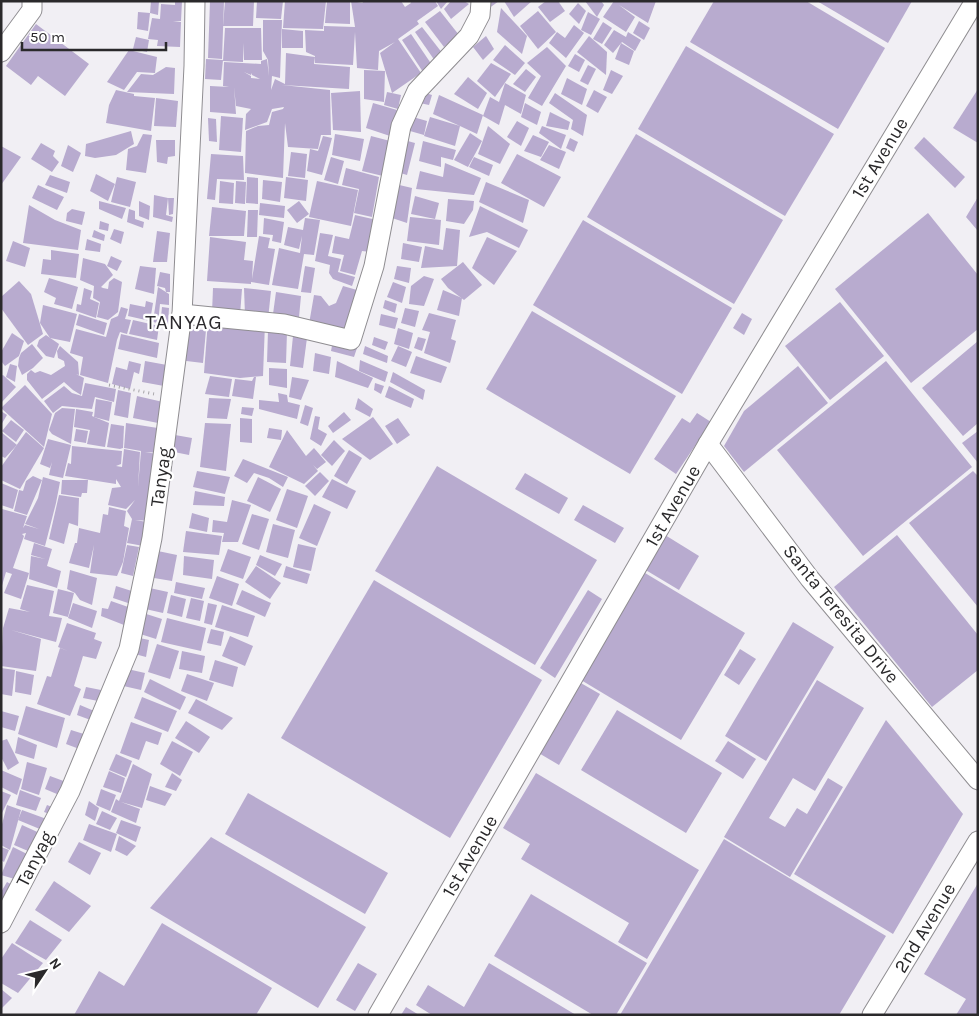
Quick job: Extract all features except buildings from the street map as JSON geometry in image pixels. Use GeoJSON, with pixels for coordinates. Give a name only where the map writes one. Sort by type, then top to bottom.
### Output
{"type":"FeatureCollection","features":[{"type":"Feature","properties":{"kind":"street","name":"Tanyag"},"geometry":{"type":"LineString","coordinates":[[1,924],[70,791],[129,649],[152,538],[182,314],[194,66],[195,1]]}},
{"type":"Feature","properties":{"kind":"street"},"geometry":{"type":"LineString","coordinates":[[182,314],[284,324],[351,340],[374,266],[401,126],[417,91],[469,36],[480,16],[481,1]]}},
{"type":"Feature","properties":{"kind":"street","name":"1st Avenue"},"geometry":{"type":"LineString","coordinates":[[378,1015],[708,444],[975,1]]}},
{"type":"Feature","properties":{"kind":"street"},"geometry":{"type":"LineString","coordinates":[[1,52],[32,6]]}},
{"type":"Feature","properties":{"kind":"street","name":"Santa Teresita Drive"},"geometry":{"type":"LineString","coordinates":[[708,444],[810,579],[978,780]]}},
{"type":"Feature","properties":{"kind":"street","name":"2nd Avenue"},"geometry":{"type":"LineString","coordinates":[[872,1015],[978,841]]}},
{"type":"Feature","properties":{"kind":"path"},"geometry":{"type":"LineString","coordinates":[[110,385],[172,398]]}},
{"type":"Feature","properties":{"kind":"district","name":"TANYAG"},"geometry":{"type":"Point","coordinates":[184,322]}}]}
